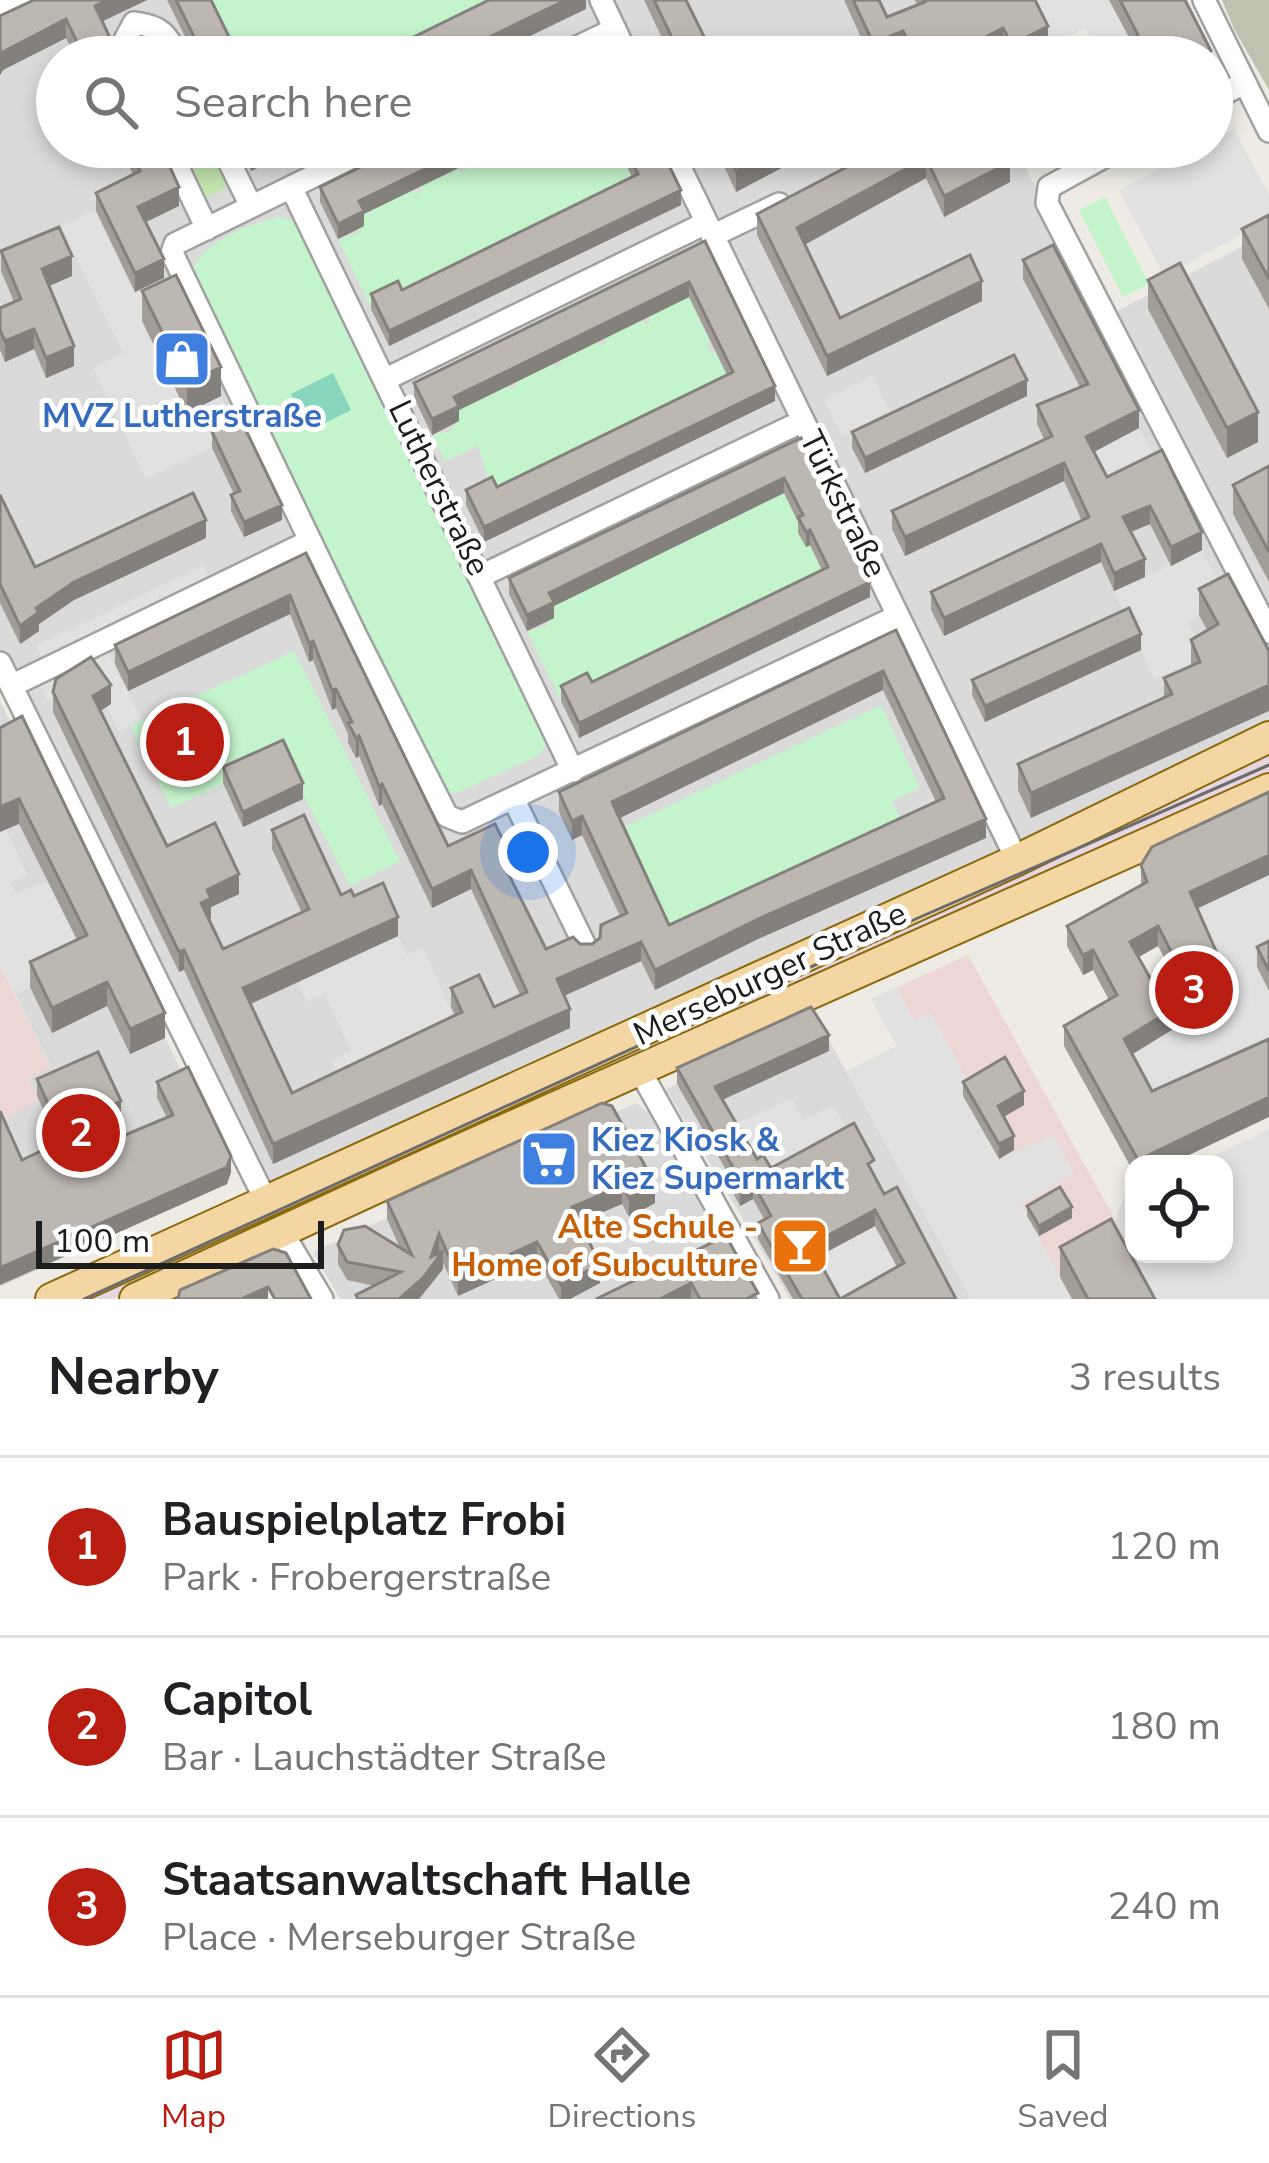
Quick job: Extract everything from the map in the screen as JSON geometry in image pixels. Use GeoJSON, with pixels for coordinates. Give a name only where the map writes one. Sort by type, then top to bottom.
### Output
{"type":"FeatureCollection","features":[{"type":"Feature","properties":{"kind":"main road","name":"Merseburger Straße"},"geometry":{"type":"LineString","coordinates":[[51,1299],[1011,848],[1269,737]]}},
{"type":"Feature","properties":{"kind":"main road","name":"Merseburger Straße"},"geometry":{"type":"LineString","coordinates":[[135,1299],[1269,789]]}},
{"type":"Feature","properties":{"kind":"main road"},"geometry":{"type":"LineString","coordinates":[[266,1201],[282,1232]]}},
{"type":"Feature","properties":{"kind":"street"},"geometry":{"type":"LineString","coordinates":[[0,9],[20,0]]}},
{"type":"Feature","properties":{"kind":"street"},"geometry":{"type":"LineString","coordinates":[[601,0],[619,36]]}},
{"type":"Feature","properties":{"kind":"street"},"geometry":{"type":"LineString","coordinates":[[1204,0],[1221,36]]}},
{"type":"Feature","properties":{"kind":"street"},"geometry":{"type":"LineString","coordinates":[[126,36],[131,16],[168,36]]}},
{"type":"Feature","properties":{"kind":"street"},"geometry":{"type":"LineString","coordinates":[[599,36],[615,28]]}},
{"type":"Feature","properties":{"kind":"street"},"geometry":{"type":"LineString","coordinates":[[1233,60],[1269,131]]}},
{"type":"Feature","properties":{"kind":"street"},"geometry":{"type":"LineString","coordinates":[[1233,89],[1244,83]]}},
{"type":"Feature","properties":{"kind":"street"},"geometry":{"type":"LineString","coordinates":[[178,168],[207,229]]}},
{"type":"Feature","properties":{"kind":"street"},"geometry":{"type":"LineString","coordinates":[[232,168],[251,206]]}},
{"type":"Feature","properties":{"kind":"street"},"geometry":{"type":"LineString","coordinates":[[330,168],[176,244],[172,253],[447,816],[462,822],[898,616]]}},
{"type":"Feature","properties":{"kind":"street","name":"Türkstraße"},"geometry":{"type":"LineString","coordinates":[[680,168],[1011,848]]}},
{"type":"Feature","properties":{"kind":"street"},"geometry":{"type":"LineString","coordinates":[[1084,168],[1049,187],[1047,202],[1269,632]]}},
{"type":"Feature","properties":{"kind":"street","name":"Lutherstraße"},"geometry":{"type":"LineString","coordinates":[[291,187],[574,771]]}},
{"type":"Feature","properties":{"kind":"street"},"geometry":{"type":"LineString","coordinates":[[386,379],[709,229],[808,190]]}},
{"type":"Feature","properties":{"kind":"street"},"geometry":{"type":"LineString","coordinates":[[481,576],[803,421]]}},
{"type":"Feature","properties":{"kind":"street"},"geometry":{"type":"LineString","coordinates":[[11,686],[310,541]]}},
{"type":"Feature","properties":{"kind":"street"},"geometry":{"type":"LineString","coordinates":[[0,663],[266,1201]]}},
{"type":"Feature","properties":{"kind":"street"},"geometry":{"type":"LineString","coordinates":[[513,799],[587,950]]}},
{"type":"Feature","properties":{"kind":"street"},"geometry":{"type":"LineString","coordinates":[[639,1070],[768,1299]]}},
{"type":"Feature","properties":{"kind":"street"},"geometry":{"type":"LineString","coordinates":[[282,1232],[322,1299]]}},
{"type":"Feature","properties":{"kind":"shaded area"},"geometry":{"type":"Polygon","coordinates":[[[54,0],[959,0],[977,36],[36,36],[36,168],[1026,168],[1269,638],[1269,727],[266,1199],[0,656],[0,25],[54,0]]]}},
{"type":"Feature","properties":{"kind":"shaded area"},"geometry":{"type":"Polygon","coordinates":[[[1024,0],[1109,0],[1128,36],[1090,36],[1085,28],[1069,36],[1043,36],[1024,0]]]}},
{"type":"Feature","properties":{"kind":"shaded area"},"geometry":{"type":"Polygon","coordinates":[[[1222,0],[1269,0],[1269,90],[1234,29],[1222,0]]]}},
{"type":"Feature","properties":{"kind":"shaded area"},"geometry":{"type":"Polygon","coordinates":[[[1233,130],[1269,195],[1269,220],[1164,276],[1119,190],[1161,168],[1233,168],[1233,130]]]}},
{"type":"Feature","properties":{"kind":"shaded area"},"geometry":{"type":"Polygon","coordinates":[[[95,210],[134,292],[164,278],[176,304],[188,412],[221,396],[240,434],[146,479],[93,368],[123,353],[61,226],[95,210]]]}},
{"type":"Feature","properties":{"kind":"shaded area"},"geometry":{"type":"Polygon","coordinates":[[[1269,233],[1269,625],[1111,314],[1269,233]]]}},
{"type":"Feature","properties":{"kind":"shaded area"},"geometry":{"type":"Polygon","coordinates":[[[873,376],[889,411],[842,436],[824,399],[873,376]]]}},
{"type":"Feature","properties":{"kind":"shaded area"},"geometry":{"type":"Polygon","coordinates":[[[1139,428],[1162,468],[1106,493],[1085,453],[1139,428]]]}},
{"type":"Feature","properties":{"kind":"shaded area"},"geometry":{"type":"Polygon","coordinates":[[[1202,550],[1228,600],[1188,621],[1204,658],[1154,679],[1114,591],[1202,550]]]}},
{"type":"Feature","properties":{"kind":"shaded area"},"geometry":{"type":"Polygon","coordinates":[[[203,566],[210,581],[43,661],[36,646],[203,566]]]}},
{"type":"Feature","properties":{"kind":"shaded area"},"geometry":{"type":"Polygon","coordinates":[[[106,648],[142,720],[119,731],[110,705],[47,700],[38,681],[106,648]]]}},
{"type":"Feature","properties":{"kind":"shaded area"},"geometry":{"type":"Polygon","coordinates":[[[0,701],[231,1172],[227,1183],[0,1287],[0,1121],[37,1096],[28,1079],[50,1066],[0,963],[0,701]]]}},
{"type":"Feature","properties":{"kind":"shaded area"},"geometry":{"type":"Polygon","coordinates":[[[1269,752],[1269,776],[282,1222],[275,1206],[1269,752]]]}},
{"type":"Feature","properties":{"kind":"shaded area"},"geometry":{"type":"Polygon","coordinates":[[[6,830],[27,874],[11,882],[15,893],[49,882],[88,960],[15,994],[0,963],[0,832],[6,830]]]}},
{"type":"Feature","properties":{"kind":"shaded area"},"geometry":{"type":"Polygon","coordinates":[[[1269,875],[1269,1060],[1152,1111],[1124,1059],[1226,997],[1190,912],[1269,875]]]}},
{"type":"Feature","properties":{"kind":"shaded area"},"geometry":{"type":"Polygon","coordinates":[[[398,936],[407,955],[423,948],[456,1021],[339,1076],[332,1061],[351,1051],[325,994],[307,1002],[297,982],[398,936]]]}},
{"type":"Feature","properties":{"kind":"shaded area"},"geometry":{"type":"Polygon","coordinates":[[[968,955],[1125,1239],[1125,1263],[1138,1263],[1156,1299],[971,1299],[846,1072],[897,1046],[871,999],[968,955]]]}},
{"type":"Feature","properties":{"kind":"shaded area"},"geometry":{"type":"Polygon","coordinates":[[[0,965],[50,1067],[28,1079],[39,1100],[0,1121],[0,965]]]}},
{"type":"Feature","properties":{"kind":"shaded area"},"geometry":{"type":"Polygon","coordinates":[[[897,987],[914,1020],[931,1013],[973,1090],[1000,1158],[1053,1135],[1075,1174],[1021,1204],[1072,1299],[971,1299],[846,1072],[897,1046],[871,999],[897,987]]]}},
{"type":"Feature","properties":{"kind":"shaded area"},"geometry":{"type":"Polygon","coordinates":[[[819,1022],[971,1299],[790,1299],[666,1089],[819,1022]]]}},
{"type":"Feature","properties":{"kind":"shaded area"},"geometry":{"type":"Polygon","coordinates":[[[792,1098],[803,1120],[833,1106],[854,1139],[763,1171],[731,1189],[723,1167],[745,1155],[729,1127],[792,1098]]]}},
{"type":"Feature","properties":{"kind":"shaded area"},"geometry":{"type":"Polygon","coordinates":[[[636,1103],[650,1113],[753,1299],[340,1299],[313,1252],[636,1103]]]}},
{"type":"Feature","properties":{"kind":"shaded area"},"geometry":{"type":"Polygon","coordinates":[[[1269,1129],[1269,1299],[1156,1299],[1138,1263],[1233,1263],[1233,1155],[1216,1155],[1269,1129]]]}},
{"type":"Feature","properties":{"kind":"shaded area"},"geometry":{"type":"Polygon","coordinates":[[[1125,1200],[1125,1239],[1116,1221],[1125,1200]]]}},
{"type":"Feature","properties":{"kind":"shaded area"},"geometry":{"type":"Polygon","coordinates":[[[259,1213],[265,1228],[151,1282],[112,1299],[72,1299],[259,1213]]]}},
{"type":"Feature","properties":{"kind":"shaded area"},"geometry":{"type":"Polygon","coordinates":[[[875,1226],[904,1279],[868,1299],[823,1299],[810,1261],[875,1226]]]}},
{"type":"Feature","properties":{"kind":"green space"},"geometry":{"type":"Polygon","coordinates":[[[202,0],[528,0],[454,36],[220,36],[202,0]]]}},
{"type":"Feature","properties":{"kind":"green space"},"geometry":{"type":"Polygon","coordinates":[[[186,168],[224,168],[231,185],[202,199],[186,168]]]}},
{"type":"Feature","properties":{"kind":"green space"},"geometry":{"type":"Polygon","coordinates":[[[459,168],[461,172],[628,168],[638,189],[371,309],[338,239],[358,234],[359,216],[414,190],[417,194],[420,187],[459,168]]]}},
{"type":"Feature","properties":{"kind":"green space"},"geometry":{"type":"Polygon","coordinates":[[[1105,197],[1149,284],[1123,297],[1079,210],[1105,197]]]}},
{"type":"Feature","properties":{"kind":"green space"},"geometry":{"type":"Polygon","coordinates":[[[281,217],[300,225],[548,742],[539,755],[457,793],[445,792],[436,784],[191,276],[195,264],[214,245],[241,229],[281,217]]]}},
{"type":"Feature","properties":{"kind":"green space"},"geometry":{"type":"Polygon","coordinates":[[[689,297],[710,341],[710,352],[715,351],[733,387],[492,493],[478,446],[445,461],[432,435],[453,430],[451,425],[459,421],[454,412],[508,386],[511,389],[517,386],[515,382],[554,363],[562,365],[560,360],[598,342],[600,346],[605,338],[642,320],[650,322],[649,317],[689,297]]]}},
{"type":"Feature","properties":{"kind":"green space"},"geometry":{"type":"Polygon","coordinates":[[[333,373],[351,410],[309,431],[291,394],[333,373]]]}},
{"type":"Feature","properties":{"kind":"green space"},"geometry":{"type":"Polygon","coordinates":[[[784,493],[828,583],[561,701],[527,631],[547,626],[549,609],[784,493]]]}},
{"type":"Feature","properties":{"kind":"green space"},"geometry":{"type":"Polygon","coordinates":[[[294,651],[400,861],[350,886],[283,756],[171,808],[131,726],[294,651]]]}},
{"type":"Feature","properties":{"kind":"green space"},"geometry":{"type":"Polygon","coordinates":[[[881,705],[920,788],[892,801],[903,824],[674,933],[624,827],[881,705]]]}},
{"type":"Feature","properties":{"kind":"building"},"geometry":{"type":"Polygon","coordinates":[[[34,0],[108,0],[95,6],[109,36],[74,36],[66,19],[0,56],[0,16],[34,0]]]}},
{"type":"Feature","properties":{"kind":"building"},"geometry":{"type":"Polygon","coordinates":[[[176,0],[211,0],[229,36],[194,36],[176,0]]]}},
{"type":"Feature","properties":{"kind":"building"},"geometry":{"type":"Polygon","coordinates":[[[489,0],[566,0],[491,36],[416,36],[489,0]]]}},
{"type":"Feature","properties":{"kind":"building"},"geometry":{"type":"Polygon","coordinates":[[[654,0],[686,0],[704,36],[671,36],[654,0]]]}},
{"type":"Feature","properties":{"kind":"building"},"geometry":{"type":"Polygon","coordinates":[[[853,0],[879,0],[887,17],[924,0],[1035,0],[1048,26],[1029,36],[1007,36],[1003,28],[988,36],[906,36],[903,31],[870,36],[853,0]]]}},
{"type":"Feature","properties":{"kind":"building"},"geometry":{"type":"Polygon","coordinates":[[[1120,0],[1185,0],[1203,36],[1138,36],[1120,0]]]}},
{"type":"Feature","properties":{"kind":"building"},"geometry":{"type":"Polygon","coordinates":[[[170,168],[179,187],[138,207],[164,259],[135,273],[96,193],[140,171],[170,168]]]}},
{"type":"Feature","properties":{"kind":"building"},"geometry":{"type":"Polygon","coordinates":[[[358,168],[427,168],[359,201],[364,211],[338,224],[320,187],[358,168]]]}},
{"type":"Feature","properties":{"kind":"building"},"geometry":{"type":"Polygon","coordinates":[[[635,168],[670,168],[681,190],[389,331],[371,294],[398,281],[402,290],[638,174],[635,168]]]}},
{"type":"Feature","properties":{"kind":"building"},"geometry":{"type":"Polygon","coordinates":[[[845,168],[908,168],[797,228],[840,318],[970,255],[982,281],[827,356],[757,214],[845,168]]]}},
{"type":"Feature","properties":{"kind":"building"},"geometry":{"type":"Polygon","coordinates":[[[931,168],[998,168],[944,196],[931,168]]]}},
{"type":"Feature","properties":{"kind":"building"},"geometry":{"type":"Polygon","coordinates":[[[1269,215],[1269,279],[1242,229],[1269,215]]]}},
{"type":"Feature","properties":{"kind":"building"},"geometry":{"type":"Polygon","coordinates":[[[59,227],[72,256],[42,269],[74,346],[46,358],[34,329],[5,341],[0,330],[0,308],[21,299],[1,251],[59,227]]]}},
{"type":"Feature","properties":{"kind":"building"},"geometry":{"type":"Polygon","coordinates":[[[705,241],[775,386],[484,527],[466,490],[492,477],[497,487],[733,372],[689,282],[454,397],[459,406],[432,419],[414,383],[705,241]]]}},
{"type":"Feature","properties":{"kind":"building"},"geometry":{"type":"Polygon","coordinates":[[[1053,245],[1139,410],[1086,437],[1107,477],[1162,450],[1202,532],[1171,547],[1150,506],[1123,517],[1145,559],[1114,573],[1101,544],[944,618],[931,592],[1089,517],[1064,463],[905,537],[892,511],[1052,436],[1037,405],[1088,384],[1023,260],[1053,245]]]}},
{"type":"Feature","properties":{"kind":"building"},"geometry":{"type":"Polygon","coordinates":[[[1180,263],[1258,412],[1227,428],[1148,280],[1180,263]]]}},
{"type":"Feature","properties":{"kind":"building"},"geometry":{"type":"Polygon","coordinates":[[[176,275],[221,367],[187,383],[142,291],[176,275]]]}},
{"type":"Feature","properties":{"kind":"building"},"geometry":{"type":"Polygon","coordinates":[[[1014,355],[1027,380],[865,458],[852,432],[1014,355]]]}},
{"type":"Feature","properties":{"kind":"building"},"geometry":{"type":"Polygon","coordinates":[[[240,418],[282,505],[244,522],[231,495],[240,491],[212,432],[240,418]]]}},
{"type":"Feature","properties":{"kind":"building"},"geometry":{"type":"Polygon","coordinates":[[[801,438],[870,582],[579,723],[561,686],[587,673],[592,682],[828,567],[810,530],[806,532],[798,517],[803,515],[784,478],[549,593],[554,602],[527,615],[509,578],[801,438]]]}},
{"type":"Feature","properties":{"kind":"building"},"geometry":{"type":"Polygon","coordinates":[[[1269,466],[1269,552],[1233,485],[1269,466]]]}},
{"type":"Feature","properties":{"kind":"building"},"geometry":{"type":"Polygon","coordinates":[[[193,493],[206,520],[74,582],[36,608],[39,612],[20,626],[0,584],[0,495],[35,567],[193,493]]]}},
{"type":"Feature","properties":{"kind":"building"},"geometry":{"type":"Polygon","coordinates":[[[306,553],[448,846],[495,824],[509,852],[500,857],[546,949],[573,937],[580,944],[592,944],[600,938],[601,925],[627,913],[582,816],[572,821],[559,792],[896,630],[986,819],[758,919],[655,970],[641,942],[557,979],[570,1009],[273,1144],[184,950],[179,952],[53,692],[56,679],[91,657],[111,685],[93,696],[167,846],[215,823],[239,874],[207,890],[211,898],[201,903],[223,949],[309,909],[272,830],[304,815],[341,895],[351,890],[354,896],[383,883],[398,917],[243,988],[292,1093],[462,1012],[451,988],[479,975],[494,1007],[527,992],[471,870],[432,889],[359,736],[348,723],[352,722],[336,689],[332,690],[313,641],[309,643],[290,595],[128,672],[115,645],[306,553]],[[883,671],[612,802],[669,925],[944,798],[883,671]]]}},
{"type":"Feature","properties":{"kind":"building"},"geometry":{"type":"Polygon","coordinates":[[[1228,574],[1269,651],[1269,685],[1031,793],[1018,764],[1172,694],[1164,678],[1200,662],[1191,640],[1218,624],[1199,589],[1228,574]]]}},
{"type":"Feature","properties":{"kind":"building"},"geometry":{"type":"Polygon","coordinates":[[[1129,608],[1141,634],[985,706],[972,680],[1129,608]]]}},
{"type":"Feature","properties":{"kind":"building"},"geometry":{"type":"Polygon","coordinates":[[[22,716],[165,1013],[130,1029],[107,982],[52,1008],[30,962],[87,935],[19,799],[0,807],[0,728],[22,716]]]}},
{"type":"Feature","properties":{"kind":"building"},"geometry":{"type":"Polygon","coordinates":[[[283,740],[303,783],[243,812],[223,767],[283,740]]]}},
{"type":"Feature","properties":{"kind":"building"},"geometry":{"type":"Polygon","coordinates":[[[1269,792],[1269,855],[1190,892],[1227,976],[1124,1039],[1152,1091],[1269,1039],[1269,1097],[1148,1155],[1135,1155],[1064,1026],[1117,995],[1093,950],[1083,955],[1067,926],[1147,882],[1141,865],[1152,847],[1269,792]],[[1158,926],[1130,942],[1150,978],[1177,963],[1158,926]]]}},
{"type":"Feature","properties":{"kind":"building"},"geometry":{"type":"Polygon","coordinates":[[[1269,941],[1269,971],[1257,947],[1269,941]]]}},
{"type":"Feature","properties":{"kind":"building"},"geometry":{"type":"Polygon","coordinates":[[[811,1007],[829,1035],[715,1087],[757,1159],[763,1155],[771,1168],[854,1123],[874,1160],[868,1164],[884,1194],[897,1187],[956,1299],[840,1299],[802,1299],[758,1223],[771,1216],[753,1183],[740,1190],[731,1173],[735,1171],[677,1068],[811,1007]],[[875,1210],[810,1245],[840,1299],[904,1263],[875,1210]]]}},
{"type":"Feature","properties":{"kind":"building"},"geometry":{"type":"Polygon","coordinates":[[[98,1052],[121,1101],[105,1108],[118,1138],[173,1115],[157,1082],[188,1067],[231,1156],[227,1167],[0,1268],[0,1111],[22,1160],[53,1145],[47,1131],[58,1126],[37,1079],[98,1052]]]}},
{"type":"Feature","properties":{"kind":"building"},"geometry":{"type":"Polygon","coordinates":[[[1005,1057],[1024,1091],[998,1106],[1014,1136],[999,1144],[963,1082],[1005,1057]]]}},
{"type":"Feature","properties":{"kind":"building"},"geometry":{"type":"Polygon","coordinates":[[[602,1103],[612,1106],[655,1184],[629,1198],[622,1186],[572,1207],[600,1264],[561,1285],[537,1242],[458,1278],[439,1234],[431,1257],[443,1251],[401,1299],[358,1299],[356,1295],[401,1272],[347,1262],[338,1245],[344,1230],[365,1226],[412,1255],[387,1201],[602,1103]]]}},
{"type":"Feature","properties":{"kind":"building"},"geometry":{"type":"Polygon","coordinates":[[[1060,1187],[1072,1207],[1039,1226],[1027,1206],[1060,1187]]]}},
{"type":"Feature","properties":{"kind":"building"},"geometry":{"type":"Polygon","coordinates":[[[1111,1219],[1125,1244],[1125,1263],[1135,1263],[1155,1299],[1088,1299],[1060,1247],[1111,1219]]]}},
{"type":"Feature","properties":{"kind":"building"},"geometry":{"type":"Polygon","coordinates":[[[726,1236],[758,1293],[746,1299],[700,1299],[691,1283],[660,1299],[596,1299],[726,1236]]]}},
{"type":"Feature","properties":{"kind":"building"},"geometry":{"type":"Polygon","coordinates":[[[273,1249],[286,1253],[311,1299],[275,1299],[268,1287],[241,1299],[178,1299],[180,1290],[273,1249]]]}},
{"type":"Feature","properties":{"kind":"tram line"},"geometry":{"type":"LineString","coordinates":[[84,1299],[918,918],[1269,765]]}},
{"type":"Feature","properties":{"kind":"place","name":"MVZ Lutherstraße"},"geometry":{"type":"Point","coordinates":[182,359]}},
{"type":"Feature","properties":{"kind":"place","name":"Bauspielplatz Frobi"},"geometry":{"type":"Point","coordinates":[185,742]}},
{"type":"Feature","properties":{"kind":"place","name":"Staatsanwaltschaft Halle"},"geometry":{"type":"Point","coordinates":[1194,990]}},
{"type":"Feature","properties":{"kind":"place","name":"Capitol"},"geometry":{"type":"Point","coordinates":[81,1133]}},
{"type":"Feature","properties":{"kind":"place","name":"Kiez Kiosk & Kiez Supermarkt"},"geometry":{"type":"Point","coordinates":[549,1159]}},
{"type":"Feature","properties":{"kind":"place","name":"Alte Schule - Home of Subculture"},"geometry":{"type":"Point","coordinates":[800,1246]}}]}
